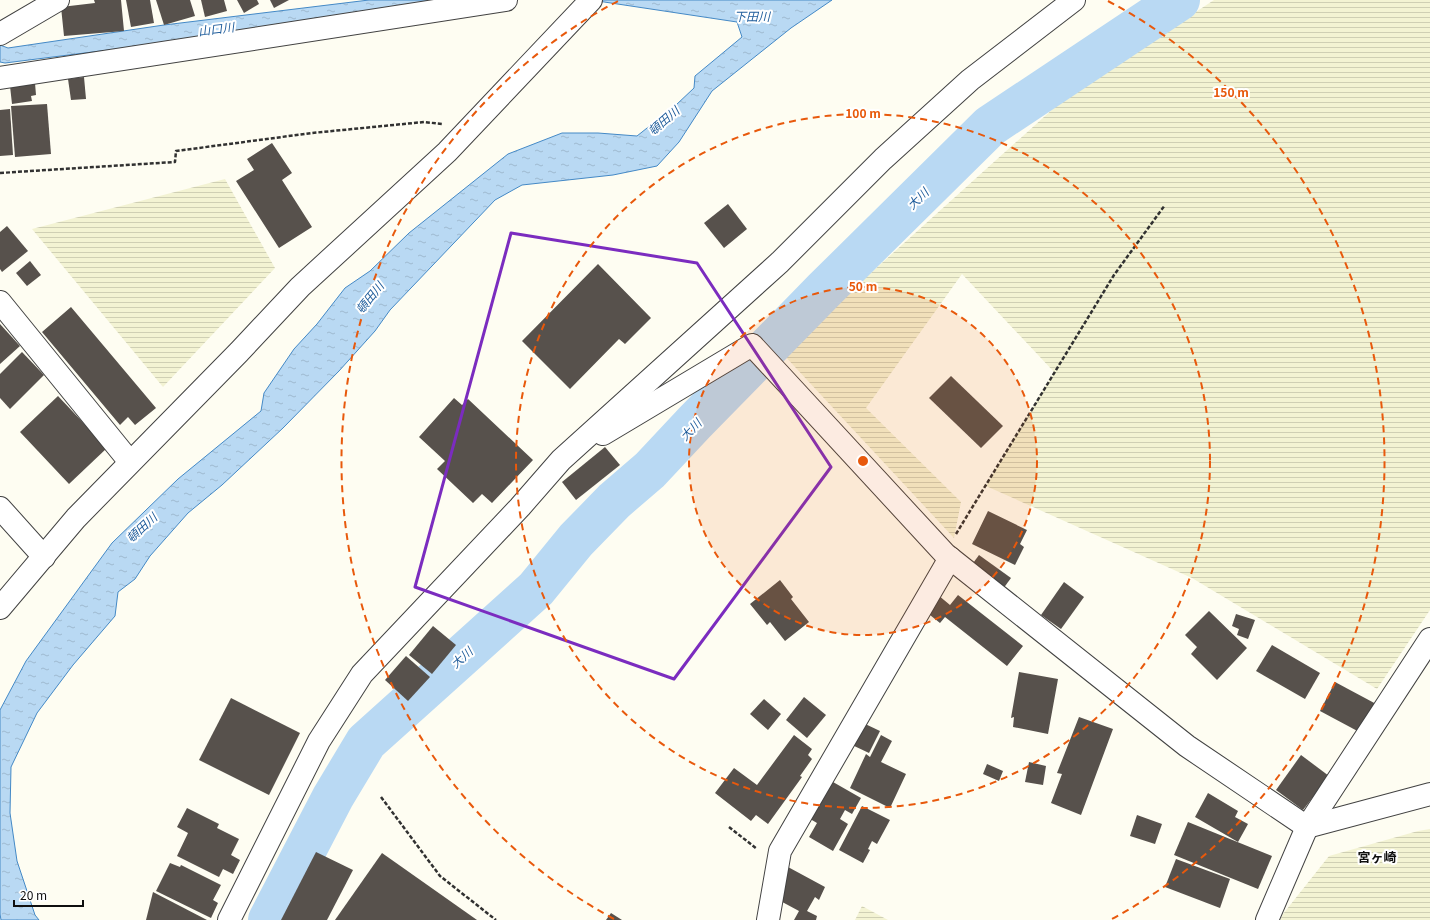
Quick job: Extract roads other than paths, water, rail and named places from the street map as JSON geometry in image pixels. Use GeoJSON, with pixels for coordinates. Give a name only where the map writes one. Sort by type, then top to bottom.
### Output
{"type":"FeatureCollection","features":[{"type":"Feature","properties":{"kind":"street"},"geometry":{"type":"LineString","coordinates":[[0,34],[58,0]]}},
{"type":"Feature","properties":{"kind":"street"},"geometry":{"type":"LineString","coordinates":[[0,78],[506,0]]}},
{"type":"Feature","properties":{"kind":"street"},"geometry":{"type":"LineString","coordinates":[[0,608],[76,518],[300,287],[441,158],[591,0]]}},
{"type":"Feature","properties":{"kind":"street"},"geometry":{"type":"LineString","coordinates":[[230,920],[319,741],[362,674],[520,507],[561,460],[780,262],[883,159],[970,80],[1074,0]]}},
{"type":"Feature","properties":{"kind":"street"},"geometry":{"type":"LineString","coordinates":[[0,302],[130,462]]}},
{"type":"Feature","properties":{"kind":"street"},"geometry":{"type":"LineString","coordinates":[[561,460],[752,345],[947,556],[1187,746],[1307,827],[1430,794]]}},
{"type":"Feature","properties":{"kind":"street"},"geometry":{"type":"LineString","coordinates":[[0,508],[44,557]]}},
{"type":"Feature","properties":{"kind":"street"},"geometry":{"type":"LineString","coordinates":[[768,920],[780,851],[947,556]]}},
{"type":"Feature","properties":{"kind":"street"},"geometry":{"type":"LineString","coordinates":[[1266,920],[1307,827],[1430,639]]}},
{"type":"Feature","properties":{"kind":"water","name":"山口川"},"geometry":{"type":"Polygon","coordinates":[[[369,0],[506,0],[5,63],[0,62],[0,45],[8,48],[164,25],[369,0]]]}},
{"type":"Feature","properties":{"kind":"water"},"geometry":{"type":"Polygon","coordinates":[[[591,0],[832,0],[791,28],[712,91],[679,142],[657,166],[613,175],[522,185],[495,200],[390,310],[375,331],[339,371],[283,428],[222,485],[188,513],[150,556],[135,579],[118,592],[115,616],[73,665],[37,713],[11,767],[10,813],[17,861],[35,915],[39,920],[1,920],[0,710],[26,661],[112,543],[178,479],[261,411],[264,393],[294,349],[317,324],[345,288],[370,271],[409,233],[508,154],[562,133],[598,133],[637,136],[676,105],[694,88],[695,76],[742,37],[737,22],[591,0]]]}},
{"type":"Feature","properties":{"kind":"waterway","name":"大川"},"geometry":{"type":"LineString","coordinates":[[269,920],[333,797],[366,742],[536,589],[576,540],[614,501],[650,470],[824,290],[990,126],[1179,0]]}},
{"type":"Feature","properties":{"kind":"district","name":"宮ヶ崎"},"geometry":{"type":"Point","coordinates":[1377,856]}},
{"type":"Feature","properties":{"kind":"water label","name":"下田川"},"geometry":{"type":"Point","coordinates":[752,15]}},
{"type":"Feature","properties":{"kind":"water label","name":"頓田川"},"geometry":{"type":"Point","coordinates":[663,120]}},
{"type":"Feature","properties":{"kind":"water label","name":"頓田川"},"geometry":{"type":"Point","coordinates":[369,297]}},
{"type":"Feature","properties":{"kind":"water label","name":"頓田川"},"geometry":{"type":"Point","coordinates":[141,527]}}]}
